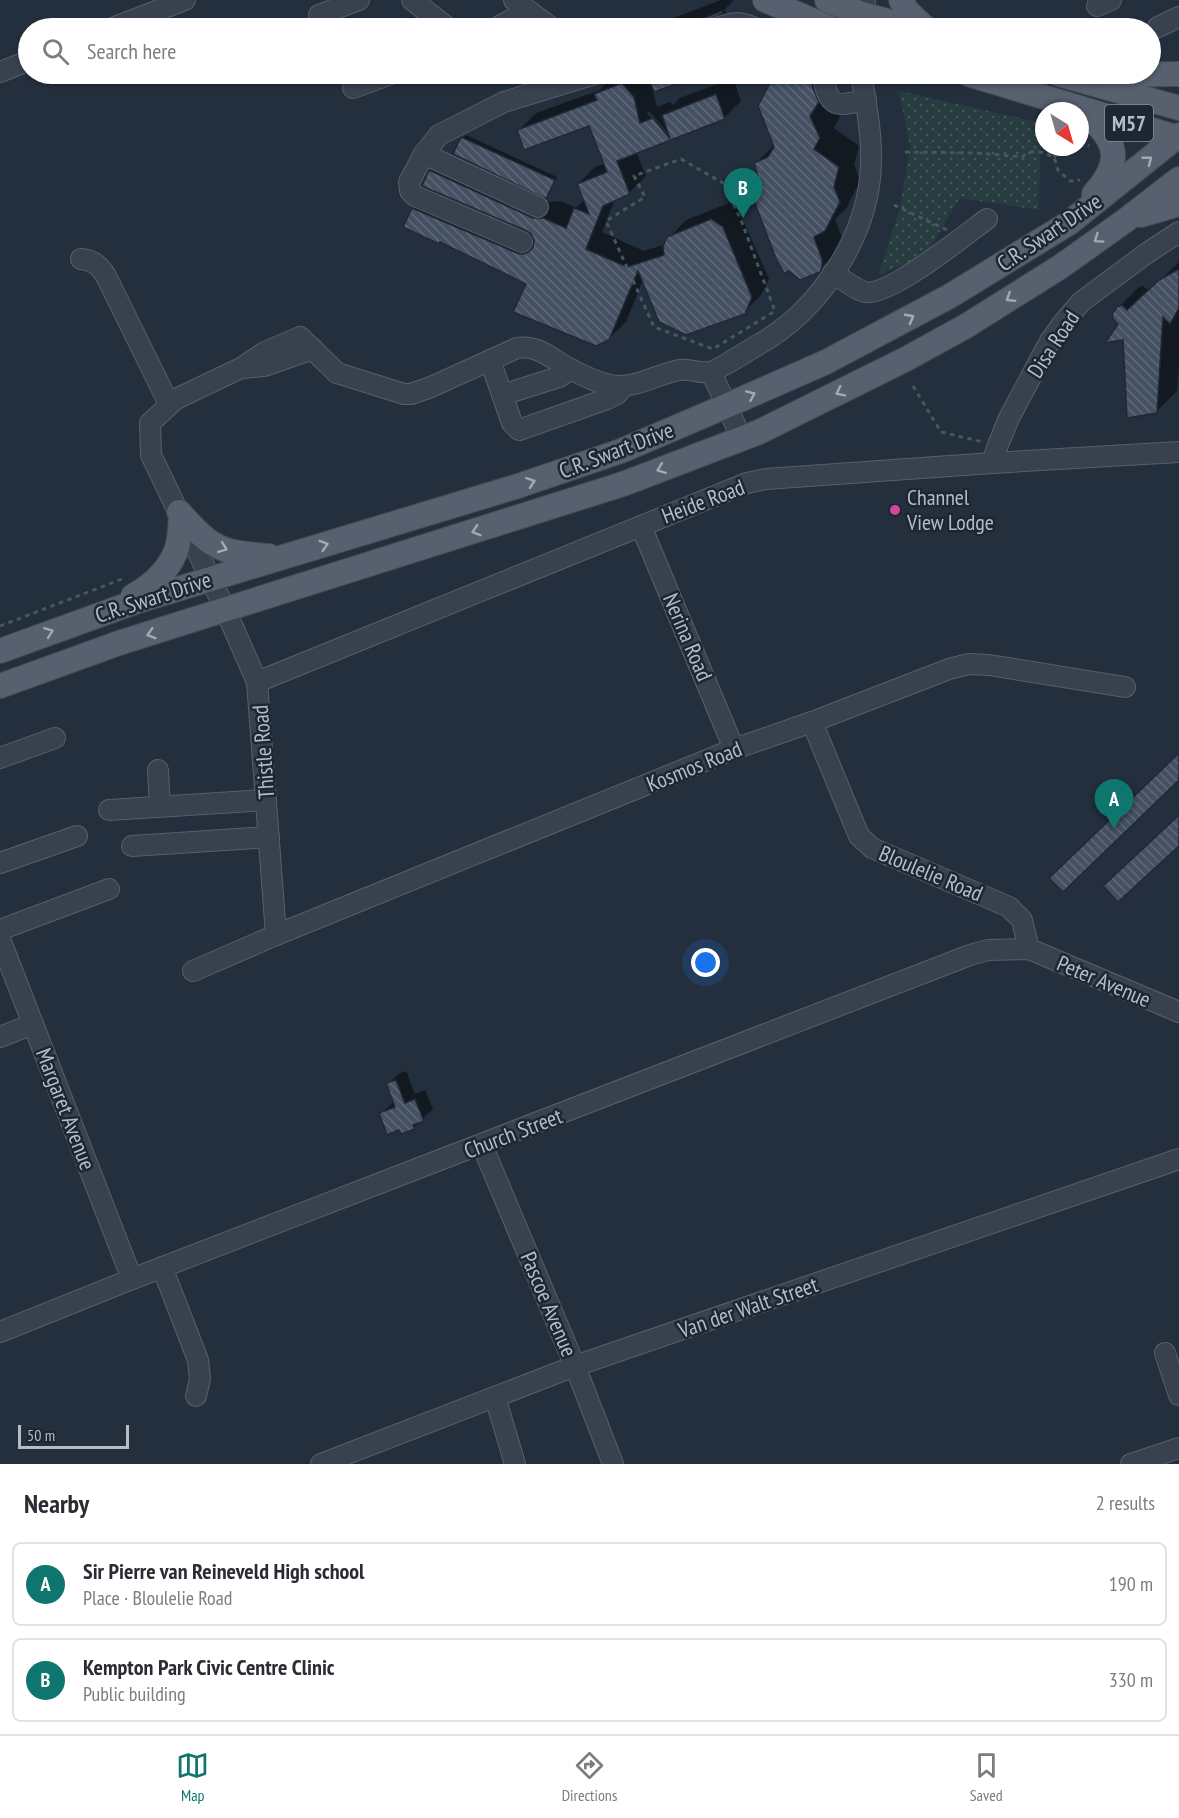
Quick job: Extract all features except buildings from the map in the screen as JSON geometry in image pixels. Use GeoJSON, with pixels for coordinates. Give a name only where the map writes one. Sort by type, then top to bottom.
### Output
{"type":"FeatureCollection","features":[{"type":"Feature","properties":{"kind":"main road"},"geometry":{"type":"LineString","coordinates":[[765,0],[807,18]]}},
{"type":"Feature","properties":{"kind":"main road"},"geometry":{"type":"LineString","coordinates":[[827,0],[877,18]]}},
{"type":"Feature","properties":{"kind":"main road"},"geometry":{"type":"LineString","coordinates":[[901,0],[914,18]]}},
{"type":"Feature","properties":{"kind":"main road"},"geometry":{"type":"LineString","coordinates":[[1161,74],[1179,74]]}},
{"type":"Feature","properties":{"kind":"main road","name":"M57"},"geometry":{"type":"LineString","coordinates":[[1002,84],[1062,102]]}},
{"type":"Feature","properties":{"kind":"main road","name":"M57"},"geometry":{"type":"LineString","coordinates":[[1096,84],[1179,108]]}},
{"type":"Feature","properties":{"kind":"main road","name":"M57"},"geometry":{"type":"LineString","coordinates":[[1089,110],[1178,137]]}},
{"type":"Feature","properties":{"kind":"main road"},"geometry":{"type":"LineString","coordinates":[[1069,223],[1109,175],[1113,162],[1113,149],[1107,134],[1089,116]]}},
{"type":"Feature","properties":{"kind":"main road","name":"C.R. Swart Drive"},"geometry":{"type":"LineString","coordinates":[[0,651],[99,614],[518,486],[621,451],[726,406],[826,362],[950,296],[1069,223],[1178,137]]}},
{"type":"Feature","properties":{"kind":"main road","name":"C.R. Swart Drive"},"geometry":{"type":"LineString","coordinates":[[0,686],[119,643],[623,484],[759,432],[906,359],[966,326],[1060,267],[1179,180]]}},
{"type":"Feature","properties":{"kind":"main road"},"geometry":{"type":"LineString","coordinates":[[1126,220],[1179,204]]}},
{"type":"Feature","properties":{"kind":"main road"},"geometry":{"type":"LineString","coordinates":[[180,514],[205,539],[224,550],[282,558]]}},
{"type":"Feature","properties":{"kind":"main road"},"geometry":{"type":"LineString","coordinates":[[99,614],[142,591],[159,578],[177,549],[180,514]]}},
{"type":"Feature","properties":{"kind":"street"},"geometry":{"type":"LineString","coordinates":[[138,18],[185,0]]}},
{"type":"Feature","properties":{"kind":"street"},"geometry":{"type":"LineString","coordinates":[[319,15],[359,0]]}},
{"type":"Feature","properties":{"kind":"street"},"geometry":{"type":"LineString","coordinates":[[412,0],[435,18]]}},
{"type":"Feature","properties":{"kind":"street"},"geometry":{"type":"LineString","coordinates":[[507,18],[521,5],[539,18]]}},
{"type":"Feature","properties":{"kind":"street"},"geometry":{"type":"LineString","coordinates":[[1161,26],[1179,17]]}},
{"type":"Feature","properties":{"kind":"street"},"geometry":{"type":"LineString","coordinates":[[0,72],[18,65]]}},
{"type":"Feature","properties":{"kind":"street"},"geometry":{"type":"LineString","coordinates":[[353,88],[364,84]]}},
{"type":"Feature","properties":{"kind":"street"},"geometry":{"type":"LineString","coordinates":[[522,242],[415,196],[410,191],[409,182],[424,154],[439,135],[504,102],[562,84]]}},
{"type":"Feature","properties":{"kind":"street"},"geometry":{"type":"LineString","coordinates":[[824,84],[827,94],[834,102],[843,105],[866,100]]}},
{"type":"Feature","properties":{"kind":"street"},"geometry":{"type":"LineString","coordinates":[[81,259],[90,260],[99,266],[106,276],[169,404],[241,368],[264,352],[298,337],[302,337],[337,373],[404,394],[432,387],[517,348],[527,347],[540,350],[572,369],[603,383],[624,386],[676,370],[711,372],[772,337],[797,317],[819,294],[846,252],[867,204],[872,163],[863,84]]}},
{"type":"Feature","properties":{"kind":"street"},"geometry":{"type":"LineString","coordinates":[[424,154],[538,207]]}},
{"type":"Feature","properties":{"kind":"street"},"geometry":{"type":"LineString","coordinates":[[833,273],[864,292],[875,292],[894,285],[987,219]]}},
{"type":"Feature","properties":{"kind":"street","name":"Disa Road"},"geometry":{"type":"LineString","coordinates":[[995,454],[1009,418],[1062,323],[1081,302],[1179,232]]}},
{"type":"Feature","properties":{"kind":"street"},"geometry":{"type":"LineString","coordinates":[[490,360],[512,423],[519,430],[607,399],[617,394],[624,386]]}},
{"type":"Feature","properties":{"kind":"street"},"geometry":{"type":"LineString","coordinates":[[502,395],[559,377],[572,369]]}},
{"type":"Feature","properties":{"kind":"street"},"geometry":{"type":"LineString","coordinates":[[711,372],[742,439]]}},
{"type":"Feature","properties":{"kind":"street","name":"Thistle Road"},"geometry":{"type":"LineString","coordinates":[[169,404],[150,423],[151,455],[226,610],[257,682],[276,935]]}},
{"type":"Feature","properties":{"kind":"street","name":"Heide Road"},"geometry":{"type":"LineString","coordinates":[[257,682],[747,483],[995,454],[1179,452]]}},
{"type":"Feature","properties":{"kind":"street","name":"Nerina Road"},"geometry":{"type":"LineString","coordinates":[[641,526],[734,749]]}},
{"type":"Feature","properties":{"kind":"street","name":"Kosmos Road"},"geometry":{"type":"LineString","coordinates":[[193,970],[734,749],[812,722],[949,669],[969,664],[989,665],[1125,687]]}},
{"type":"Feature","properties":{"kind":"street","name":"Bloulelie Road"},"geometry":{"type":"LineString","coordinates":[[812,722],[859,836],[866,844],[1009,907],[1022,920],[1029,949]]}},
{"type":"Feature","properties":{"kind":"street"},"geometry":{"type":"LineString","coordinates":[[0,758],[55,738]]}},
{"type":"Feature","properties":{"kind":"street"},"geometry":{"type":"LineString","coordinates":[[158,770],[160,806]]}},
{"type":"Feature","properties":{"kind":"street"},"geometry":{"type":"LineString","coordinates":[[109,810],[266,800]]}},
{"type":"Feature","properties":{"kind":"street"},"geometry":{"type":"LineString","coordinates":[[0,863],[77,836]]}},
{"type":"Feature","properties":{"kind":"street"},"geometry":{"type":"LineString","coordinates":[[132,846],[269,837]]}},
{"type":"Feature","properties":{"kind":"street"},"geometry":{"type":"LineString","coordinates":[[0,930],[110,889]]}},
{"type":"Feature","properties":{"kind":"street","name":"Margaret Avenue"},"geometry":{"type":"LineString","coordinates":[[0,939],[132,1279]]}},
{"type":"Feature","properties":{"kind":"street","name":"Peter Avenue"},"geometry":{"type":"LineString","coordinates":[[1029,949],[1179,1012]]}},
{"type":"Feature","properties":{"kind":"street","name":"Church Street"},"geometry":{"type":"LineString","coordinates":[[0,1332],[970,955],[988,950],[1029,949]]}},
{"type":"Feature","properties":{"kind":"street"},"geometry":{"type":"LineString","coordinates":[[0,1037],[33,1024]]}},
{"type":"Feature","properties":{"kind":"street","name":"Pascoe Avenue"},"geometry":{"type":"LineString","coordinates":[[482,1145],[575,1366],[613,1464]]}},
{"type":"Feature","properties":{"kind":"street","name":"Van der Walt Street"},"geometry":{"type":"LineString","coordinates":[[321,1464],[575,1366],[1179,1159]]}},
{"type":"Feature","properties":{"kind":"street"},"geometry":{"type":"LineString","coordinates":[[162,1268],[198,1360],[200,1379],[196,1396]]}},
{"type":"Feature","properties":{"kind":"street"},"geometry":{"type":"LineString","coordinates":[[1165,1353],[1179,1395]]}},
{"type":"Feature","properties":{"kind":"street"},"geometry":{"type":"LineString","coordinates":[[495,1397],[515,1464]]}},
{"type":"Feature","properties":{"kind":"street"},"geometry":{"type":"LineString","coordinates":[[1131,1464],[1179,1448]]}},
{"type":"Feature","properties":{"kind":"path"},"geometry":{"type":"LineString","coordinates":[[905,152],[977,153],[1022,157],[1027,153],[1041,151],[1054,157],[1058,170],[1070,181],[1083,180]]}},
{"type":"Feature","properties":{"kind":"path"},"geometry":{"type":"LineString","coordinates":[[681,159],[723,183],[741,220],[775,311],[731,338],[713,349],[654,327],[606,221],[645,197],[634,176],[681,159]]}},
{"type":"Feature","properties":{"kind":"path"},"geometry":{"type":"LineString","coordinates":[[894,205],[948,231]]}},
{"type":"Feature","properties":{"kind":"path"},"geometry":{"type":"LineString","coordinates":[[913,386],[941,432],[995,454]]}},
{"type":"Feature","properties":{"kind":"path"},"geometry":{"type":"LineString","coordinates":[[0,626],[125,578]]}},
{"type":"Feature","properties":{"kind":"green space"},"geometry":{"type":"Polygon","coordinates":[[[899,91],[1035,122],[1035,156],[1040,156],[1039,210],[960,198],[925,256],[878,275],[900,208],[910,147],[899,91]]]}},
{"type":"Feature","properties":{"kind":"place","name":"Kempton Park Civic Centre Clinic"},"geometry":{"type":"Point","coordinates":[743,218]}},
{"type":"Feature","properties":{"kind":"place","name":"Channel View Lodge"},"geometry":{"type":"Point","coordinates":[895,510]}},
{"type":"Feature","properties":{"kind":"place","name":"Sir Pierre van Reineveld High school"},"geometry":{"type":"Point","coordinates":[1114,829]}}]}
